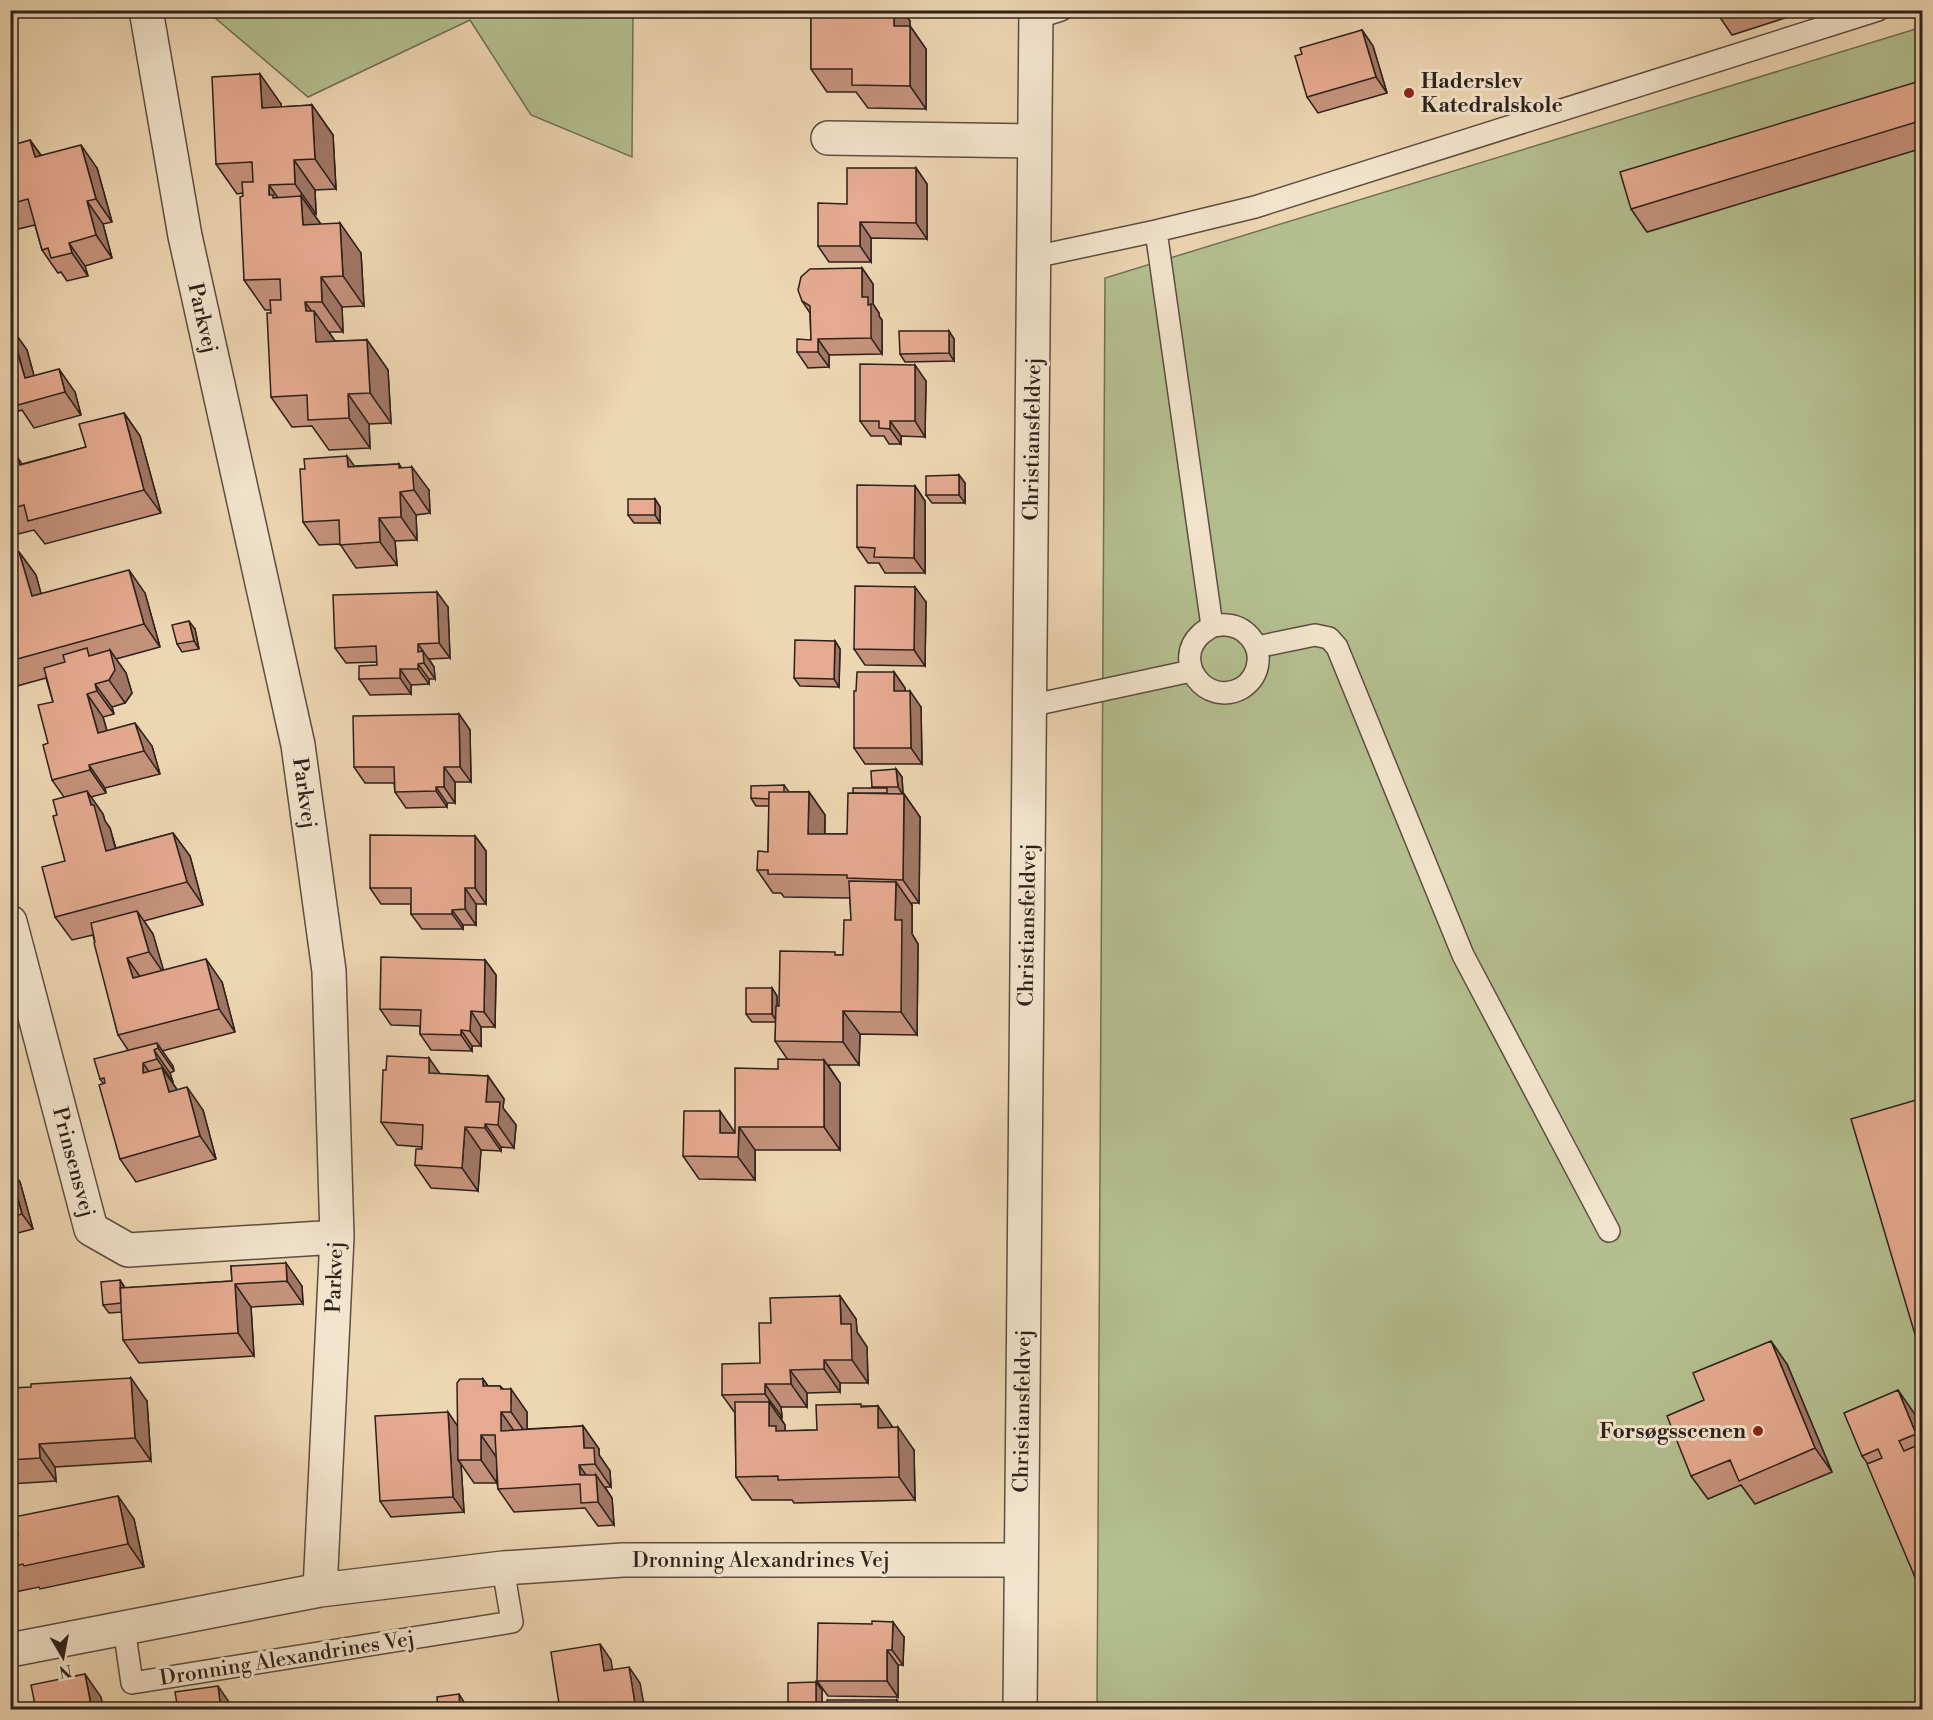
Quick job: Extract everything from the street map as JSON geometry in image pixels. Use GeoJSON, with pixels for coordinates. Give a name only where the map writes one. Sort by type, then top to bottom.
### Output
{"type":"FeatureCollection","features":[{"type":"Feature","properties":{"kind":"street","name":"Parkvej"},"geometry":{"type":"LineString","coordinates":[[146,10],[185,236],[298,746],[329,971],[336,1237],[320,1590]]}},
{"type":"Feature","properties":{"kind":"street","name":"Christiansfeldvej"},"geometry":{"type":"LineString","coordinates":[[1020,1710],[1034,141],[1045,13]]}},
{"type":"Feature","properties":{"kind":"street"},"geometry":{"type":"LineString","coordinates":[[828,138],[1034,141]]}},
{"type":"Feature","properties":{"kind":"street","name":"Prinsensvej"},"geometry":{"type":"LineString","coordinates":[[10,922],[91,1229],[128,1250],[336,1237]]}},
{"type":"Feature","properties":{"kind":"street","name":"Dronning Alexandrines Vej"},"geometry":{"type":"LineString","coordinates":[[10,1650],[320,1590],[503,1568],[623,1560],[1020,1560]]}},
{"type":"Feature","properties":{"kind":"lane"},"geometry":{"type":"LineString","coordinates":[[1034,257],[1255,207],[1878,10]]}},
{"type":"Feature","properties":{"kind":"lane"},"geometry":{"type":"LineString","coordinates":[[1156,231],[1212,626]]}},
{"type":"Feature","properties":{"kind":"lane"},"geometry":{"type":"LineString","coordinates":[[1226,625],[1239,628],[1250,636],[1257,647],[1259,661],[1255,674],[1247,685],[1236,691],[1222,694],[1209,690],[1198,683],[1191,670],[1189,658],[1193,644],[1212,626],[1226,625]]}},
{"type":"Feature","properties":{"kind":"lane"},"geometry":{"type":"LineString","coordinates":[[1257,647],[1315,635],[1329,638],[1337,647],[1463,955],[1609,1231]]}},
{"type":"Feature","properties":{"kind":"lane"},"geometry":{"type":"LineString","coordinates":[[1029,706],[1191,670]]}},
{"type":"Feature","properties":{"kind":"lane","name":"Dronning Alexandrines Vej"},"geometry":{"type":"LineString","coordinates":[[124,1628],[132,1683],[512,1622],[503,1568]]}},
{"type":"Feature","properties":{"kind":"green space"},"geometry":{"type":"Polygon","coordinates":[[[207,11],[633,11],[632,157],[531,115],[470,20],[308,97],[207,11]]]}},
{"type":"Feature","properties":{"kind":"green space"},"geometry":{"type":"Polygon","coordinates":[[[1922,27],[1922,1709],[1097,1710],[1105,278],[1922,27]]]}},
{"type":"Feature","properties":{"kind":"building"},"geometry":{"type":"Polygon","coordinates":[[[811,10],[894,10],[894,26],[910,26],[910,86],[852,85],[852,69],[811,69],[811,10]]]}},
{"type":"Feature","properties":{"kind":"building"},"geometry":{"type":"Polygon","coordinates":[[[1362,30],[1376,77],[1307,97],[1295,56],[1302,54],[1300,48],[1362,30]]]}},
{"type":"Feature","properties":{"kind":"building"},"geometry":{"type":"Polygon","coordinates":[[[260,74],[262,108],[312,105],[315,159],[294,160],[295,184],[269,185],[269,195],[273,195],[273,198],[301,196],[303,225],[340,223],[343,276],[321,277],[322,302],[305,302],[306,311],[314,311],[316,342],[367,340],[370,393],[348,394],[349,418],[308,420],[307,395],[271,397],[267,313],[271,313],[270,300],[281,300],[280,279],[244,280],[240,197],[243,196],[242,182],[253,182],[252,162],[216,164],[212,77],[260,74]]]}},
{"type":"Feature","properties":{"kind":"building"},"geometry":{"type":"Polygon","coordinates":[[[1923,80],[1923,120],[1631,209],[1620,172],[1923,80]]]}},
{"type":"Feature","properties":{"kind":"building"},"geometry":{"type":"Polygon","coordinates":[[[30,140],[35,157],[81,145],[96,199],[87,201],[96,235],[69,243],[72,253],[51,258],[48,248],[42,250],[28,199],[10,204],[10,146],[30,140]]]}},
{"type":"Feature","properties":{"kind":"building"},"geometry":{"type":"Polygon","coordinates":[[[847,168],[916,168],[916,223],[860,222],[860,246],[818,246],[818,203],[847,204],[847,168]]]}},
{"type":"Feature","properties":{"kind":"building"},"geometry":{"type":"Polygon","coordinates":[[[862,268],[862,297],[868,297],[868,305],[871,304],[871,338],[818,339],[818,352],[797,352],[797,339],[811,340],[810,306],[802,301],[798,290],[801,277],[810,269],[862,268]]]}},
{"type":"Feature","properties":{"kind":"building"},"geometry":{"type":"Polygon","coordinates":[[[10,327],[25,378],[59,369],[65,392],[18,405],[13,386],[10,386],[10,327]]]}},
{"type":"Feature","properties":{"kind":"building"},"geometry":{"type":"Polygon","coordinates":[[[899,331],[949,331],[949,353],[900,354],[899,331]]]}},
{"type":"Feature","properties":{"kind":"building"},"geometry":{"type":"Polygon","coordinates":[[[860,364],[915,365],[915,421],[890,421],[890,429],[879,428],[879,421],[860,421],[860,364]]]}},
{"type":"Feature","properties":{"kind":"building"},"geometry":{"type":"Polygon","coordinates":[[[124,413],[144,490],[28,521],[24,505],[10,509],[10,460],[18,458],[20,465],[86,447],[79,424],[124,413]]]}},
{"type":"Feature","properties":{"kind":"building"},"geometry":{"type":"Polygon","coordinates":[[[347,456],[348,467],[399,464],[399,468],[412,467],[414,490],[400,492],[401,517],[379,518],[380,542],[340,545],[339,520],[303,522],[300,469],[305,469],[304,459],[347,456]]]}},
{"type":"Feature","properties":{"kind":"building"},"geometry":{"type":"Polygon","coordinates":[[[959,475],[959,495],[926,495],[926,476],[959,475]]]}},
{"type":"Feature","properties":{"kind":"building"},"geometry":{"type":"Polygon","coordinates":[[[857,485],[915,486],[914,558],[874,557],[875,548],[857,547],[857,485]]]}},
{"type":"Feature","properties":{"kind":"building"},"geometry":{"type":"Polygon","coordinates":[[[628,499],[655,499],[655,515],[628,515],[628,499]]]}},
{"type":"Feature","properties":{"kind":"building"},"geometry":{"type":"Polygon","coordinates":[[[19,552],[32,596],[129,570],[144,624],[10,661],[10,555],[19,552]]]}},
{"type":"Feature","properties":{"kind":"building"},"geometry":{"type":"Polygon","coordinates":[[[855,586],[915,587],[914,650],[854,649],[855,586]]]}},
{"type":"Feature","properties":{"kind":"building"},"geometry":{"type":"Polygon","coordinates":[[[437,592],[439,643],[418,644],[418,652],[423,651],[424,663],[418,664],[418,669],[400,669],[400,678],[359,679],[359,666],[377,665],[376,646],[335,648],[333,595],[437,592]]]}},
{"type":"Feature","properties":{"kind":"building"},"geometry":{"type":"Polygon","coordinates":[[[189,621],[194,641],[177,644],[172,625],[189,621]]]}},
{"type":"Feature","properties":{"kind":"building"},"geometry":{"type":"Polygon","coordinates":[[[795,640],[835,641],[834,679],[794,678],[795,640]]]}},
{"type":"Feature","properties":{"kind":"building"},"geometry":{"type":"Polygon","coordinates":[[[87,648],[89,656],[110,650],[115,670],[109,680],[95,684],[97,691],[87,694],[98,733],[135,723],[144,751],[89,765],[90,770],[52,780],[43,745],[48,743],[38,705],[53,702],[44,668],[65,662],[63,655],[87,648]]]}},
{"type":"Feature","properties":{"kind":"building"},"geometry":{"type":"Polygon","coordinates":[[[857,672],[894,672],[894,691],[910,691],[911,748],[854,748],[854,691],[856,691],[857,672]]]}},
{"type":"Feature","properties":{"kind":"building"},"geometry":{"type":"Polygon","coordinates":[[[459,714],[460,767],[444,767],[444,787],[436,787],[436,791],[395,792],[394,767],[354,767],[353,716],[459,714]]]}},
{"type":"Feature","properties":{"kind":"building"},"geometry":{"type":"Polygon","coordinates":[[[896,769],[898,787],[872,787],[871,771],[896,769]]]}},
{"type":"Feature","properties":{"kind":"building"},"geometry":{"type":"Polygon","coordinates":[[[784,785],[784,792],[769,792],[769,799],[751,798],[751,786],[784,785]]]}},
{"type":"Feature","properties":{"kind":"building"},"geometry":{"type":"Polygon","coordinates":[[[853,788],[887,788],[887,793],[853,793],[853,788]]]}},
{"type":"Feature","properties":{"kind":"building"},"geometry":{"type":"Polygon","coordinates":[[[87,791],[91,805],[94,805],[106,851],[173,833],[187,882],[55,917],[42,867],[65,861],[53,816],[57,815],[53,800],[87,791]]]}},
{"type":"Feature","properties":{"kind":"building"},"geometry":{"type":"Polygon","coordinates":[[[769,792],[809,792],[808,834],[847,834],[848,793],[904,794],[903,880],[847,878],[847,875],[768,874],[768,870],[757,870],[758,851],[768,852],[769,792]]]}},
{"type":"Feature","properties":{"kind":"building"},"geometry":{"type":"Polygon","coordinates":[[[370,835],[475,836],[475,888],[465,888],[465,909],[452,910],[452,914],[411,914],[411,888],[370,888],[370,835]]]}},
{"type":"Feature","properties":{"kind":"building"},"geometry":{"type":"Polygon","coordinates":[[[849,881],[896,882],[895,920],[902,920],[901,1012],[843,1011],[843,1042],[775,1041],[776,1006],[779,1006],[780,951],[835,952],[835,955],[843,955],[844,920],[851,920],[849,881]]]}},
{"type":"Feature","properties":{"kind":"building"},"geometry":{"type":"Polygon","coordinates":[[[137,911],[149,952],[127,958],[133,978],[206,959],[219,1009],[118,1035],[91,923],[137,911]]]}},
{"type":"Feature","properties":{"kind":"building"},"geometry":{"type":"Polygon","coordinates":[[[381,957],[485,960],[484,1012],[471,1011],[470,1031],[461,1030],[461,1035],[420,1034],[421,1010],[380,1009],[381,957]]]}},
{"type":"Feature","properties":{"kind":"building"},"geometry":{"type":"Polygon","coordinates":[[[746,988],[772,988],[772,1014],[746,1014],[746,988]]]}},
{"type":"Feature","properties":{"kind":"building"},"geometry":{"type":"Polygon","coordinates":[[[157,1043],[158,1048],[154,1050],[157,1059],[143,1063],[143,1073],[162,1068],[169,1092],[187,1087],[200,1136],[120,1159],[99,1085],[105,1083],[104,1078],[100,1079],[94,1059],[157,1043]]]}},
{"type":"Feature","properties":{"kind":"building"},"geometry":{"type":"Polygon","coordinates":[[[387,1056],[429,1058],[429,1073],[488,1076],[486,1102],[500,1102],[498,1125],[485,1124],[485,1128],[465,1127],[462,1168],[415,1165],[416,1149],[422,1149],[423,1125],[381,1122],[383,1070],[386,1070],[387,1056]]]}},
{"type":"Feature","properties":{"kind":"building"},"geometry":{"type":"Polygon","coordinates":[[[778,1059],[824,1060],[824,1127],[739,1127],[738,1157],[683,1156],[684,1111],[720,1111],[720,1133],[735,1133],[735,1068],[778,1069],[778,1059]]]}},
{"type":"Feature","properties":{"kind":"building"},"geometry":{"type":"Polygon","coordinates":[[[1923,1098],[1923,1358],[1922,1358],[1851,1119],[1923,1098]]]}},
{"type":"Feature","properties":{"kind":"building"},"geometry":{"type":"Polygon","coordinates":[[[10,1171],[22,1214],[10,1217],[10,1171]]]}},
{"type":"Feature","properties":{"kind":"building"},"geometry":{"type":"Polygon","coordinates":[[[286,1263],[287,1281],[235,1284],[238,1333],[123,1340],[120,1288],[232,1281],[231,1266],[286,1263]]]}},
{"type":"Feature","properties":{"kind":"building"},"geometry":{"type":"Polygon","coordinates":[[[120,1280],[121,1303],[103,1305],[101,1282],[120,1280]]]}},
{"type":"Feature","properties":{"kind":"building"},"geometry":{"type":"Polygon","coordinates":[[[840,1296],[841,1324],[851,1324],[852,1360],[824,1360],[824,1369],[790,1370],[791,1384],[765,1384],[765,1394],[722,1395],[722,1364],[760,1363],[759,1323],[771,1323],[770,1298],[840,1296]]]}},
{"type":"Feature","properties":{"kind":"building","name":"Forsøgsscenen"},"geometry":{"type":"Polygon","coordinates":[[[1771,1341],[1815,1448],[1739,1481],[1730,1460],[1691,1476],[1667,1416],[1704,1400],[1693,1373],[1771,1341]]]}},
{"type":"Feature","properties":{"kind":"building"},"geometry":{"type":"Polygon","coordinates":[[[131,1378],[135,1438],[39,1444],[40,1458],[10,1460],[10,1434],[13,1434],[10,1388],[31,1387],[31,1384],[131,1378]]]}},
{"type":"Feature","properties":{"kind":"building"},"geometry":{"type":"Polygon","coordinates":[[[460,1379],[483,1379],[483,1386],[500,1386],[501,1389],[511,1389],[511,1412],[501,1412],[501,1431],[583,1426],[584,1448],[594,1448],[595,1464],[579,1465],[580,1475],[596,1475],[598,1502],[581,1503],[580,1484],[498,1489],[495,1435],[481,1435],[481,1460],[458,1460],[457,1383],[460,1379]]]}},
{"type":"Feature","properties":{"kind":"building"},"geometry":{"type":"Polygon","coordinates":[[[1898,1390],[1916,1434],[1899,1441],[1904,1451],[1923,1443],[1923,1596],[1867,1464],[1882,1458],[1878,1449],[1862,1456],[1844,1413],[1898,1390]]]}},
{"type":"Feature","properties":{"kind":"building"},"geometry":{"type":"Polygon","coordinates":[[[735,1402],[769,1402],[769,1426],[776,1426],[776,1431],[817,1430],[816,1405],[878,1406],[878,1428],[898,1427],[899,1477],[778,1480],[778,1476],[736,1477],[735,1402]]]}},
{"type":"Feature","properties":{"kind":"building"},"geometry":{"type":"Polygon","coordinates":[[[448,1412],[453,1497],[380,1501],[375,1416],[448,1412]]]}},
{"type":"Feature","properties":{"kind":"building"},"geometry":{"type":"Polygon","coordinates":[[[118,1496],[128,1544],[10,1567],[10,1537],[18,1535],[14,1517],[118,1496]]]}},
{"type":"Feature","properties":{"kind":"building"},"geometry":{"type":"Polygon","coordinates":[[[872,1621],[893,1622],[892,1650],[887,1650],[887,1681],[817,1681],[818,1623],[872,1624],[872,1621]]]}},
{"type":"Feature","properties":{"kind":"building"},"geometry":{"type":"Polygon","coordinates":[[[600,1644],[604,1671],[629,1667],[636,1710],[560,1710],[551,1652],[600,1644]]]}},
{"type":"Feature","properties":{"kind":"building"},"geometry":{"type":"Polygon","coordinates":[[[85,1674],[92,1710],[36,1710],[31,1685],[85,1674]]]}},
{"type":"Feature","properties":{"kind":"building"},"geometry":{"type":"Polygon","coordinates":[[[816,1682],[816,1703],[788,1702],[788,1683],[816,1682]]]}},
{"type":"Feature","properties":{"kind":"building"},"geometry":{"type":"Polygon","coordinates":[[[218,1686],[221,1710],[178,1710],[175,1692],[218,1686]]]}},
{"type":"Feature","properties":{"kind":"building"},"geometry":{"type":"Polygon","coordinates":[[[459,1694],[460,1710],[438,1710],[437,1697],[459,1694]]]}},
{"type":"Feature","properties":{"kind":"building"},"geometry":{"type":"Polygon","coordinates":[[[827,1700],[897,1700],[897,1710],[827,1710],[827,1700]]]}},
{"type":"Feature","properties":{"kind":"building"},"geometry":{"type":"Polygon","coordinates":[[[354,1706],[354,1710],[332,1710],[332,1709],[354,1706]]]}},
{"type":"Feature","properties":{"kind":"place","name":"Haderslev Katedralskole"},"geometry":{"type":"Point","coordinates":[1409,93]}},
{"type":"Feature","properties":{"kind":"place","name":"Forsøgsscenen"},"geometry":{"type":"Point","coordinates":[1758,1431]}}]}
